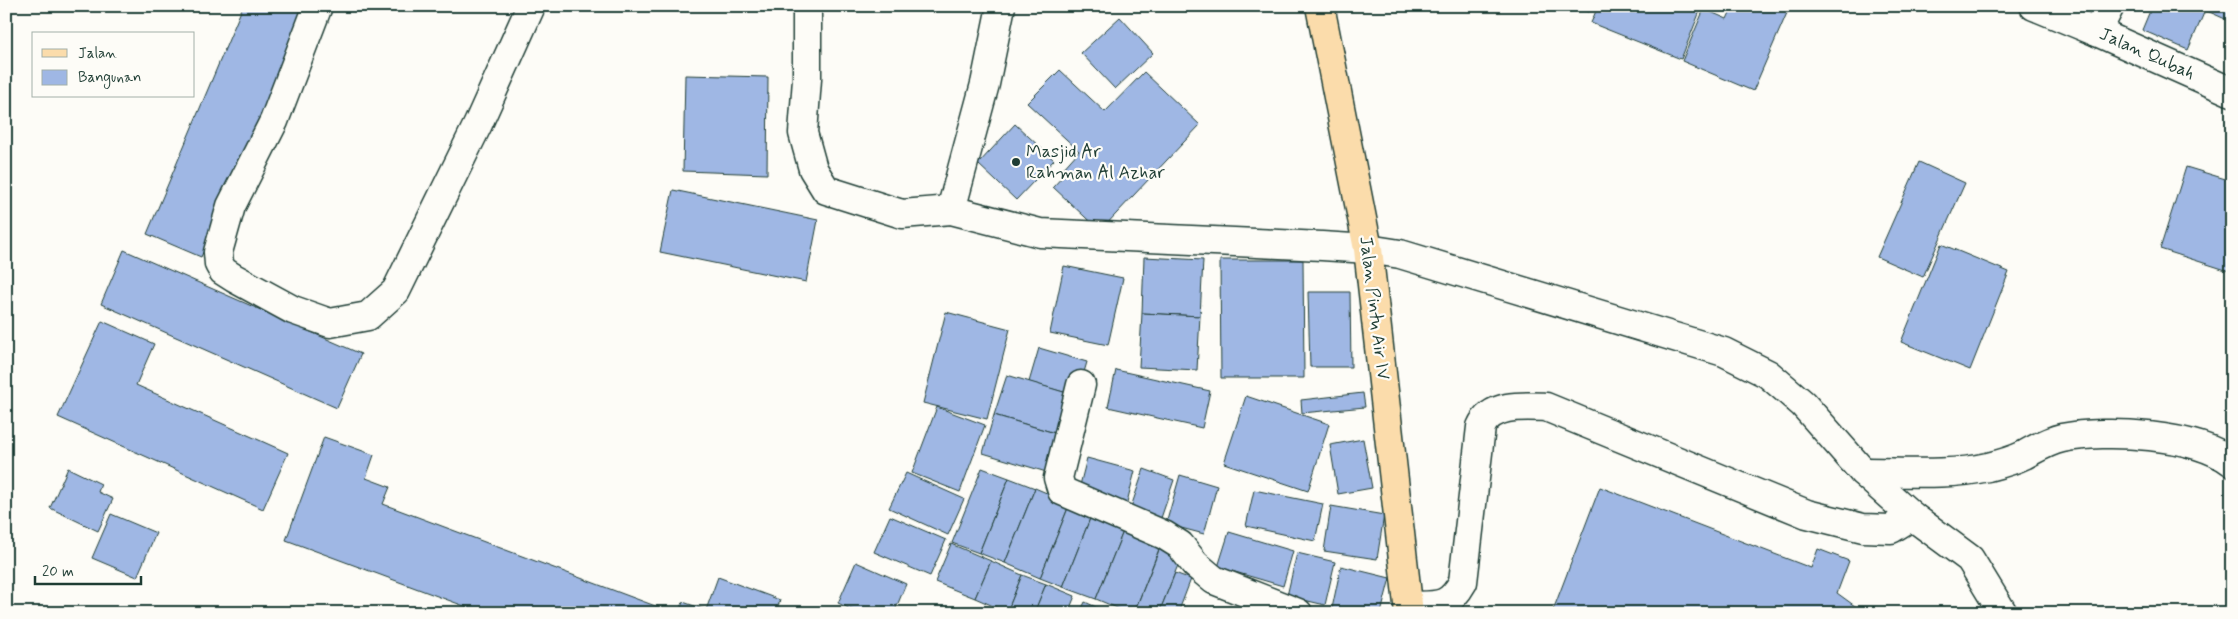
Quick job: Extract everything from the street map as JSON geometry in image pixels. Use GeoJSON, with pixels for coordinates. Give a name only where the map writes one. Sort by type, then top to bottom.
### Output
{"type":"FeatureCollection","features":[{"type":"Feature","properties":{"kind":"main road","name":"Jalan Pintu Air IV"},"geometry":{"type":"LineString","coordinates":[[1320,6],[1368,249],[1409,610]]}},
{"type":"Feature","properties":{"kind":"street"},"geometry":{"type":"LineString","coordinates":[[318,6],[274,121],[231,206],[218,252],[219,264],[223,271],[234,278],[293,310],[330,323],[368,316],[396,291],[478,124],[531,6]]}},
{"type":"Feature","properties":{"kind":"street"},"geometry":{"type":"LineString","coordinates":[[807,6],[807,79],[803,133],[813,168],[826,190],[902,214],[950,210],[1040,233],[1368,249],[1400,254],[1724,352],[1768,374],[1803,404],[1863,472],[1912,516],[1970,558],[2003,613]]}},
{"type":"Feature","properties":{"kind":"street"},"geometry":{"type":"LineString","coordinates":[[950,210],[984,84],[1001,6]]}},
{"type":"Feature","properties":{"kind":"street","name":"Jalan Qubah"},"geometry":{"type":"LineString","coordinates":[[2034,6],[2232,92]]}},
{"type":"Feature","properties":{"kind":"street"},"geometry":{"type":"LineString","coordinates":[[2097,32],[2110,6]]}},
{"type":"Feature","properties":{"kind":"street"},"geometry":{"type":"LineString","coordinates":[[1081,385],[1058,478],[1062,491],[1154,530],[1180,544],[1195,564],[1214,580],[1298,613]]}},
{"type":"Feature","properties":{"kind":"street"},"geometry":{"type":"LineString","coordinates":[[1409,610],[1441,605],[1456,594],[1463,582],[1481,427],[1483,421],[1494,412],[1516,406],[1546,407],[1807,514],[1863,528],[1891,529],[1912,516]]}},
{"type":"Feature","properties":{"kind":"street"},"geometry":{"type":"LineString","coordinates":[[1863,472],[1952,471],[1988,467],[2023,456],[2040,444],[2062,438],[2106,434],[2152,436],[2187,442],[2221,454],[2232,462]]}},
{"type":"Feature","properties":{"kind":"building"},"geometry":{"type":"Polygon","coordinates":[[[243,6],[307,6],[201,257],[147,234],[243,6]]]}},
{"type":"Feature","properties":{"kind":"building"},"geometry":{"type":"Polygon","coordinates":[[[1576,6],[1592,6],[1589,12],[1576,6]]]}},
{"type":"Feature","properties":{"kind":"building"},"geometry":{"type":"Polygon","coordinates":[[[1598,6],[1702,6],[1681,59],[1591,23],[1598,6]]]}},
{"type":"Feature","properties":{"kind":"building"},"geometry":{"type":"Polygon","coordinates":[[[1733,6],[1790,6],[1753,91],[1682,61],[1704,9],[1727,19],[1733,6]]]}},
{"type":"Feature","properties":{"kind":"building"},"geometry":{"type":"Polygon","coordinates":[[[2152,6],[2188,6],[2204,13],[2188,50],[2142,30],[2152,6]]]}},
{"type":"Feature","properties":{"kind":"building"},"geometry":{"type":"Polygon","coordinates":[[[2207,6],[2232,6],[2232,22],[2205,10],[2207,6]]]}},
{"type":"Feature","properties":{"kind":"building"},"geometry":{"type":"Polygon","coordinates":[[[1120,17],[1153,53],[1115,89],[1081,53],[1120,17]]]}},
{"type":"Feature","properties":{"kind":"building"},"geometry":{"type":"Polygon","coordinates":[[[1060,70],[1105,112],[1144,72],[1200,125],[1100,231],[1053,187],[1065,174],[1061,171],[1079,151],[1027,103],[1060,70]]]}},
{"type":"Feature","properties":{"kind":"building"},"geometry":{"type":"Polygon","coordinates":[[[685,75],[768,77],[767,174],[683,171],[685,75]]]}},
{"type":"Feature","properties":{"kind":"building","name":"Masjid Ar Rahman Al Azhar"},"geometry":{"type":"Polygon","coordinates":[[[1015,124],[1054,160],[1016,200],[978,164],[1015,124]]]}},
{"type":"Feature","properties":{"kind":"building"},"geometry":{"type":"Polygon","coordinates":[[[1919,162],[1965,183],[1923,277],[1877,257],[1919,162]]]}},
{"type":"Feature","properties":{"kind":"building"},"geometry":{"type":"Polygon","coordinates":[[[2186,167],[2232,181],[2232,272],[2160,249],[2186,167]]]}},
{"type":"Feature","properties":{"kind":"building"},"geometry":{"type":"Polygon","coordinates":[[[673,190],[818,220],[806,282],[660,252],[673,190]]]}},
{"type":"Feature","properties":{"kind":"building"},"geometry":{"type":"Polygon","coordinates":[[[1941,244],[2009,272],[1970,370],[1901,342],[1941,244]]]}},
{"type":"Feature","properties":{"kind":"building"},"geometry":{"type":"Polygon","coordinates":[[[124,250],[361,354],[337,408],[101,304],[124,250]]]}},
{"type":"Feature","properties":{"kind":"building"},"geometry":{"type":"Polygon","coordinates":[[[1144,257],[1203,260],[1200,316],[1142,313],[1144,257]]]}},
{"type":"Feature","properties":{"kind":"building"},"geometry":{"type":"Polygon","coordinates":[[[1220,260],[1303,260],[1304,378],[1221,378],[1220,260]]]}},
{"type":"Feature","properties":{"kind":"building"},"geometry":{"type":"Polygon","coordinates":[[[1064,266],[1123,278],[1108,345],[1050,333],[1064,266]]]}},
{"type":"Feature","properties":{"kind":"building"},"geometry":{"type":"Polygon","coordinates":[[[1308,292],[1350,292],[1351,367],[1310,367],[1308,292]]]}},
{"type":"Feature","properties":{"kind":"building"},"geometry":{"type":"Polygon","coordinates":[[[946,312],[1010,329],[987,419],[923,403],[946,312]]]}},
{"type":"Feature","properties":{"kind":"building"},"geometry":{"type":"Polygon","coordinates":[[[1142,313],[1200,316],[1197,370],[1139,367],[1142,313]]]}},
{"type":"Feature","properties":{"kind":"building"},"geometry":{"type":"Polygon","coordinates":[[[102,321],[154,344],[136,385],[288,453],[263,509],[58,417],[102,321]]]}},
{"type":"Feature","properties":{"kind":"building"},"geometry":{"type":"Polygon","coordinates":[[[1039,348],[1087,362],[1077,396],[1029,382],[1039,348]]]}},
{"type":"Feature","properties":{"kind":"building"},"geometry":{"type":"Polygon","coordinates":[[[1116,370],[1210,391],[1202,428],[1108,407],[1116,370]]]}},
{"type":"Feature","properties":{"kind":"building"},"geometry":{"type":"Polygon","coordinates":[[[1007,375],[1077,396],[1065,436],[994,415],[1007,375]]]}},
{"type":"Feature","properties":{"kind":"building"},"geometry":{"type":"Polygon","coordinates":[[[1363,393],[1365,407],[1302,413],[1301,400],[1363,393]]]}},
{"type":"Feature","properties":{"kind":"building"},"geometry":{"type":"Polygon","coordinates":[[[1246,396],[1329,424],[1308,491],[1224,463],[1246,396]]]}},
{"type":"Feature","properties":{"kind":"building"},"geometry":{"type":"Polygon","coordinates":[[[937,407],[985,425],[960,492],[912,473],[937,407]]]}},
{"type":"Feature","properties":{"kind":"building"},"geometry":{"type":"Polygon","coordinates":[[[994,415],[1065,436],[1053,474],[983,453],[994,415]]]}},
{"type":"Feature","properties":{"kind":"building"},"geometry":{"type":"Polygon","coordinates":[[[324,437],[374,455],[366,478],[390,487],[383,504],[674,613],[483,613],[286,540],[324,437]]]}},
{"type":"Feature","properties":{"kind":"building"},"geometry":{"type":"Polygon","coordinates":[[[1363,439],[1372,488],[1338,494],[1330,445],[1363,439]]]}},
{"type":"Feature","properties":{"kind":"building"},"geometry":{"type":"Polygon","coordinates":[[[1087,458],[1135,471],[1126,506],[1078,493],[1087,458]]]}},
{"type":"Feature","properties":{"kind":"building"},"geometry":{"type":"Polygon","coordinates":[[[68,468],[101,484],[98,492],[113,499],[98,531],[50,508],[68,468]]]}},
{"type":"Feature","properties":{"kind":"building"},"geometry":{"type":"Polygon","coordinates":[[[982,468],[1009,478],[979,553],[952,543],[982,468]]]}},
{"type":"Feature","properties":{"kind":"building"},"geometry":{"type":"Polygon","coordinates":[[[1144,469],[1174,480],[1160,521],[1130,510],[1144,469]]]}},
{"type":"Feature","properties":{"kind":"building"},"geometry":{"type":"Polygon","coordinates":[[[906,473],[964,499],[948,535],[889,508],[906,473]]]}},
{"type":"Feature","properties":{"kind":"building"},"geometry":{"type":"Polygon","coordinates":[[[1180,475],[1217,486],[1204,534],[1166,524],[1180,475]]]}},
{"type":"Feature","properties":{"kind":"building"},"geometry":{"type":"Polygon","coordinates":[[[1009,478],[1035,488],[1005,563],[979,553],[1009,478]]]}},
{"type":"Feature","properties":{"kind":"building"},"geometry":{"type":"Polygon","coordinates":[[[1600,487],[1811,568],[1818,549],[1849,561],[1837,593],[1859,609],[1858,613],[1552,613],[1600,487]]]}},
{"type":"Feature","properties":{"kind":"building"},"geometry":{"type":"Polygon","coordinates":[[[1035,488],[1070,503],[1040,578],[1005,563],[1035,488]]]}},
{"type":"Feature","properties":{"kind":"building"},"geometry":{"type":"Polygon","coordinates":[[[1254,490],[1323,504],[1315,541],[1246,526],[1254,490]]]}},
{"type":"Feature","properties":{"kind":"building"},"geometry":{"type":"Polygon","coordinates":[[[1070,503],[1093,511],[1063,587],[1040,578],[1070,503]]]}},
{"type":"Feature","properties":{"kind":"building"},"geometry":{"type":"Polygon","coordinates":[[[1331,506],[1384,515],[1377,559],[1324,551],[1331,506]]]}},
{"type":"Feature","properties":{"kind":"building"},"geometry":{"type":"Polygon","coordinates":[[[1093,511],[1126,524],[1096,599],[1063,587],[1093,511]]]}},
{"type":"Feature","properties":{"kind":"building"},"geometry":{"type":"Polygon","coordinates":[[[111,514],[156,533],[137,577],[92,558],[111,514]]]}},
{"type":"Feature","properties":{"kind":"building"},"geometry":{"type":"Polygon","coordinates":[[[890,516],[946,540],[930,576],[874,552],[890,516]]]}},
{"type":"Feature","properties":{"kind":"building"},"geometry":{"type":"Polygon","coordinates":[[[1126,524],[1163,539],[1134,613],[1129,613],[1096,599],[1126,524]]]}},
{"type":"Feature","properties":{"kind":"building"},"geometry":{"type":"Polygon","coordinates":[[[1229,532],[1293,551],[1283,586],[1218,567],[1229,532]]]}},
{"type":"Feature","properties":{"kind":"building"},"geometry":{"type":"Polygon","coordinates":[[[951,544],[991,561],[975,598],[935,582],[951,544]]]}},
{"type":"Feature","properties":{"kind":"building"},"geometry":{"type":"Polygon","coordinates":[[[1161,545],[1182,555],[1159,613],[1134,613],[1161,545]]]}},
{"type":"Feature","properties":{"kind":"building"},"geometry":{"type":"Polygon","coordinates":[[[1297,553],[1335,562],[1325,605],[1287,596],[1297,553]]]}},
{"type":"Feature","properties":{"kind":"building"},"geometry":{"type":"Polygon","coordinates":[[[991,561],[1022,575],[1007,612],[975,598],[991,561]]]}},
{"type":"Feature","properties":{"kind":"building"},"geometry":{"type":"Polygon","coordinates":[[[856,562],[906,584],[894,613],[859,613],[838,603],[856,562]]]}},
{"type":"Feature","properties":{"kind":"building"},"geometry":{"type":"Polygon","coordinates":[[[1341,566],[1390,578],[1381,613],[1331,613],[1341,566]]]}},
{"type":"Feature","properties":{"kind":"building"},"geometry":{"type":"Polygon","coordinates":[[[1175,573],[1191,579],[1178,613],[1159,613],[1175,573]]]}},
{"type":"Feature","properties":{"kind":"building"},"geometry":{"type":"Polygon","coordinates":[[[1022,575],[1046,584],[1034,613],[1009,613],[1007,612],[1022,575]]]}},
{"type":"Feature","properties":{"kind":"building"},"geometry":{"type":"Polygon","coordinates":[[[718,577],[780,600],[776,613],[679,613],[683,602],[706,610],[718,577]]]}},
{"type":"Feature","properties":{"kind":"building"},"geometry":{"type":"Polygon","coordinates":[[[1046,584],[1075,596],[1068,613],[1034,613],[1046,584]]]}},
{"type":"Feature","properties":{"kind":"building"},"geometry":{"type":"Polygon","coordinates":[[[1246,599],[1281,613],[1240,613],[1246,599]]]}},
{"type":"Feature","properties":{"kind":"building"},"geometry":{"type":"Polygon","coordinates":[[[1085,602],[1109,613],[1080,613],[1085,602]]]}},
{"type":"Feature","properties":{"kind":"place","name":"Masjid Ar Rahman Al Azhar"},"geometry":{"type":"Point","coordinates":[1016,162]}}]}
